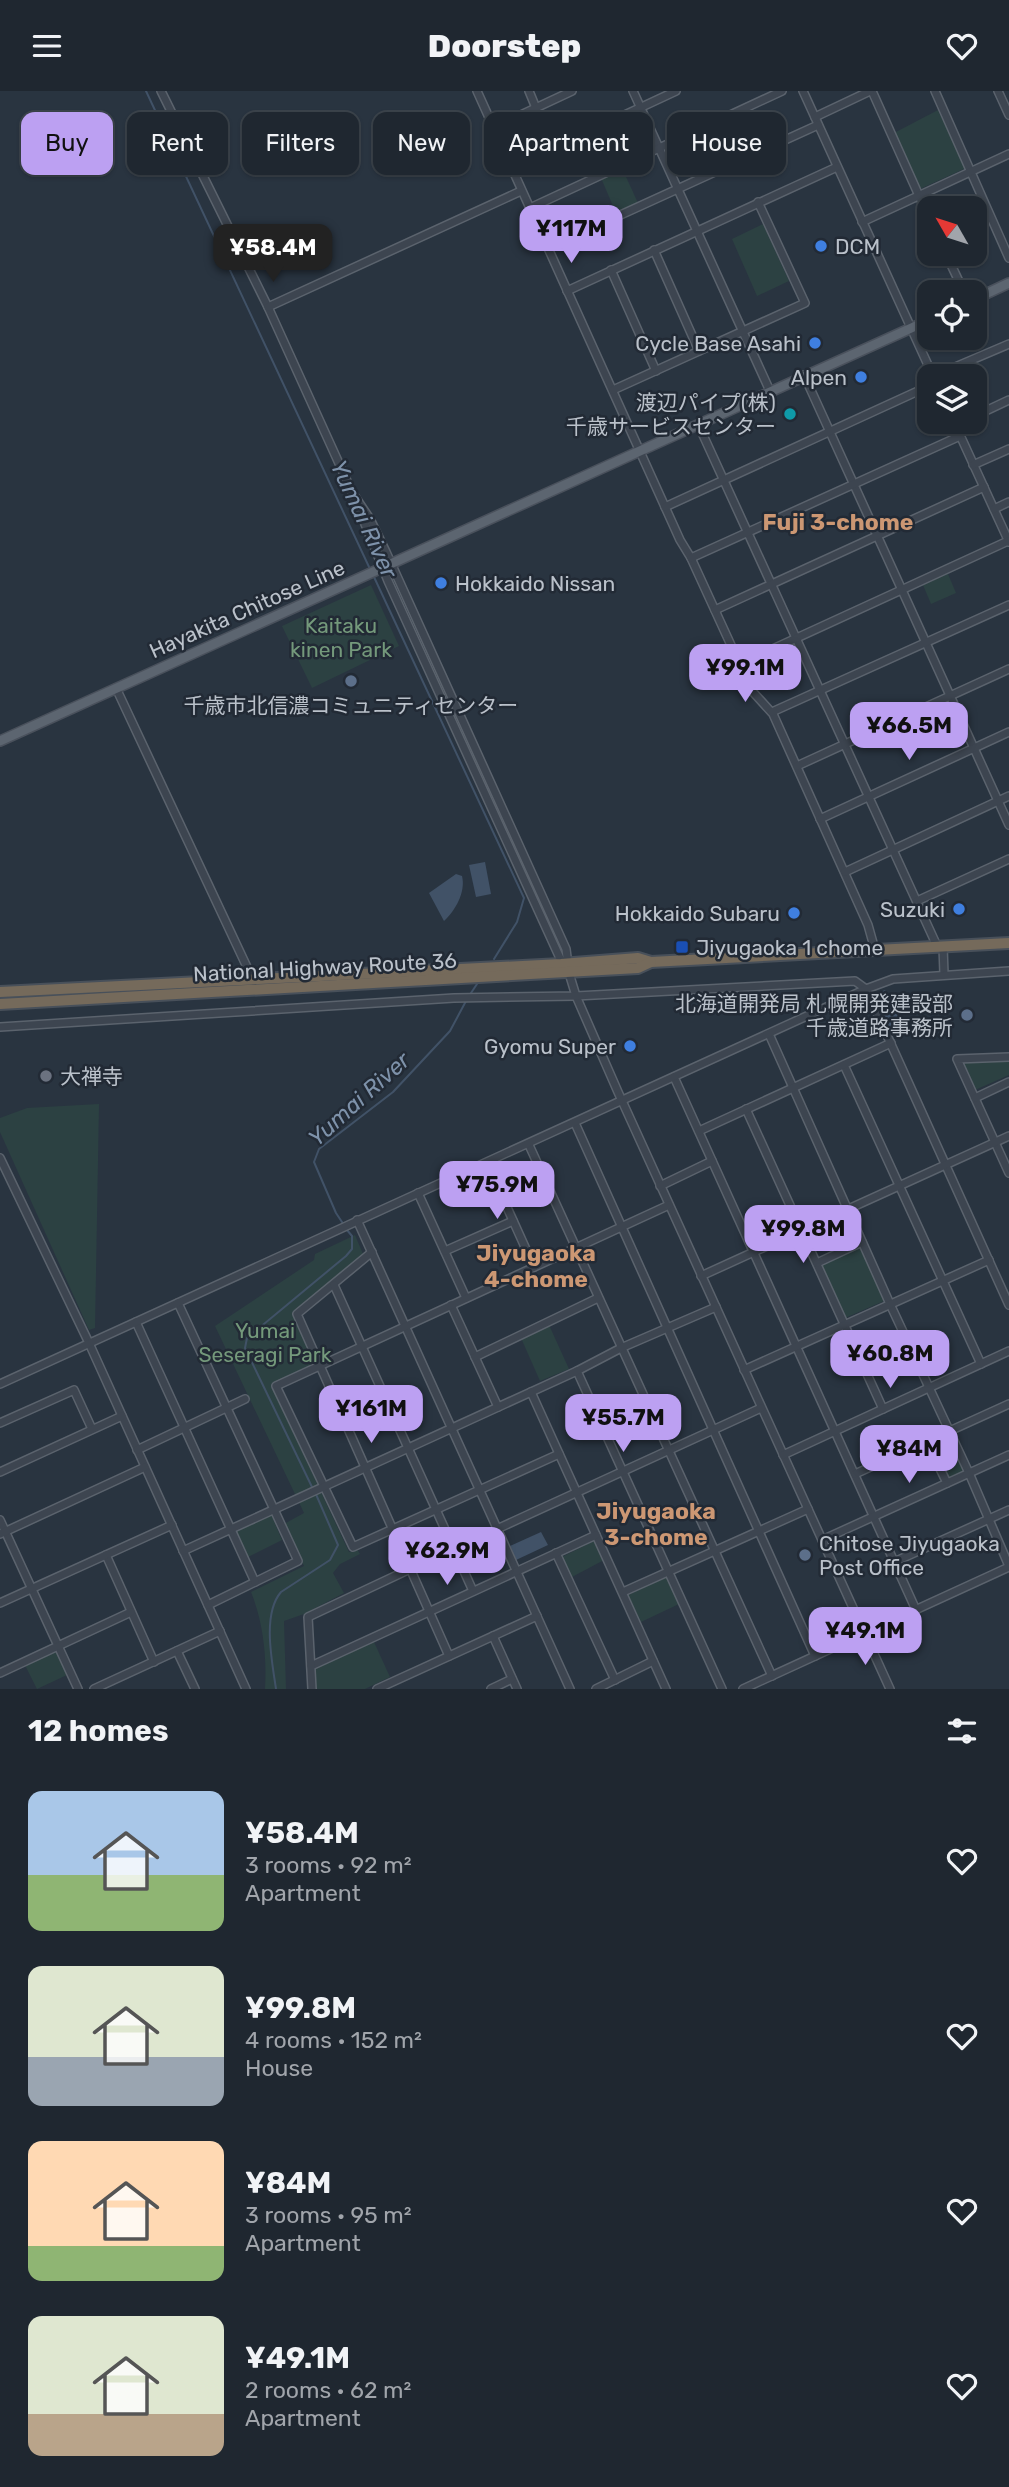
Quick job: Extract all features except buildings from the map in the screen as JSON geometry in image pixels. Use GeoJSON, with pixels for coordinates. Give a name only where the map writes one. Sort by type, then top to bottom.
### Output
{"type":"FeatureCollection","features":[{"type":"Feature","properties":{"kind":"highway","name":"National Highway Route 36"},"geometry":{"type":"LineString","coordinates":[[0,1005],[254,985],[567,967],[639,968],[652,962],[1009,943]]}},
{"type":"Feature","properties":{"kind":"highway","name":"National Highway Route 36"},"geometry":{"type":"LineString","coordinates":[[0,992],[254,985]]}},
{"type":"Feature","properties":{"kind":"main road"},"geometry":{"type":"LineString","coordinates":[[987,293],[1009,283]]}},
{"type":"Feature","properties":{"kind":"main road","name":"Hayakita Chitose Line"},"geometry":{"type":"LineString","coordinates":[[0,741],[917,325]]}},
{"type":"Feature","properties":{"kind":"street"},"geometry":{"type":"LineString","coordinates":[[161,91],[268,307],[352,492],[370,519],[379,569],[567,967],[576,996],[621,1101],[890,1689]]}},
{"type":"Feature","properties":{"kind":"street"},"geometry":{"type":"LineString","coordinates":[[477,91],[486,112]]}},
{"type":"Feature","properties":{"kind":"street"},"geometry":{"type":"LineString","coordinates":[[529,91],[536,108]]}},
{"type":"Feature","properties":{"kind":"street"},"geometry":{"type":"LineString","coordinates":[[527,112],[572,91]]}},
{"type":"Feature","properties":{"kind":"street"},"geometry":{"type":"LineString","coordinates":[[633,91],[769,391]]}},
{"type":"Feature","properties":{"kind":"street"},"geometry":{"type":"LineString","coordinates":[[629,112],[676,91]]}},
{"type":"Feature","properties":{"kind":"street"},"geometry":{"type":"LineString","coordinates":[[530,208],[782,91]]}},
{"type":"Feature","properties":{"kind":"street"},"geometry":{"type":"LineString","coordinates":[[803,91],[928,364]]}},
{"type":"Feature","properties":{"kind":"street"},"geometry":{"type":"LineString","coordinates":[[548,248],[677,189],[871,91],[919,196],[1009,154]]}},
{"type":"Feature","properties":{"kind":"street"},"geometry":{"type":"LineString","coordinates":[[935,91],[1009,258]]}},
{"type":"Feature","properties":{"kind":"street"},"geometry":{"type":"LineString","coordinates":[[998,91],[1009,115]]}},
{"type":"Feature","properties":{"kind":"street"},"geometry":{"type":"LineString","coordinates":[[567,291],[837,167]]}},
{"type":"Feature","properties":{"kind":"street"},"geometry":{"type":"LineString","coordinates":[[514,175],[752,691],[772,712],[869,925],[874,950]]}},
{"type":"Feature","properties":{"kind":"street"},"geometry":{"type":"LineString","coordinates":[[268,307],[522,191]]}},
{"type":"Feature","properties":{"kind":"street"},"geometry":{"type":"LineString","coordinates":[[862,222],[917,197]]}},
{"type":"Feature","properties":{"kind":"street"},"geometry":{"type":"LineString","coordinates":[[613,390],[805,303],[758,202]]}},
{"type":"Feature","properties":{"kind":"street"},"geometry":{"type":"LineString","coordinates":[[654,250],[699,351]]}},
{"type":"Feature","properties":{"kind":"street"},"geometry":{"type":"LineString","coordinates":[[611,270],[656,371]]}},
{"type":"Feature","properties":{"kind":"street"},"geometry":{"type":"LineString","coordinates":[[962,364],[1009,344]]}},
{"type":"Feature","properties":{"kind":"street"},"geometry":{"type":"LineString","coordinates":[[804,375],[1009,825]]}},
{"type":"Feature","properties":{"kind":"street"},"geometry":{"type":"LineString","coordinates":[[665,507],[917,392]]}},
{"type":"Feature","properties":{"kind":"street"},"geometry":{"type":"LineString","coordinates":[[987,410],[1009,400]]}},
{"type":"Feature","properties":{"kind":"street"},"geometry":{"type":"LineString","coordinates":[[698,424],[916,901],[940,946],[944,974]]}},
{"type":"Feature","properties":{"kind":"street"},"geometry":{"type":"LineString","coordinates":[[691,558],[960,436],[984,487],[1009,542],[740,664]]}},
{"type":"Feature","properties":{"kind":"street"},"geometry":{"type":"LineString","coordinates":[[973,465],[1009,449]]}},
{"type":"Feature","properties":{"kind":"street"},"geometry":{"type":"LineString","coordinates":[[715,610],[984,487]]}},
{"type":"Feature","properties":{"kind":"street"},"geometry":{"type":"LineString","coordinates":[[994,509],[1009,502]]}},
{"type":"Feature","properties":{"kind":"street"},"geometry":{"type":"LineString","coordinates":[[772,712],[1009,605]]}},
{"type":"Feature","properties":{"kind":"street"},"geometry":{"type":"LineString","coordinates":[[797,766],[1009,669]]}},
{"type":"Feature","properties":{"kind":"street"},"geometry":{"type":"LineString","coordinates":[[116,688],[254,985]]}},
{"type":"Feature","properties":{"kind":"street"},"geometry":{"type":"LineString","coordinates":[[820,818],[1009,732]]}},
{"type":"Feature","properties":{"kind":"street"},"geometry":{"type":"LineString","coordinates":[[845,872],[1009,796]]}},
{"type":"Feature","properties":{"kind":"street"},"geometry":{"type":"LineString","coordinates":[[916,901],[1009,859]]}},
{"type":"Feature","properties":{"kind":"street"},"geometry":{"type":"LineString","coordinates":[[0,1384],[866,989],[893,979],[1009,971]]}},
{"type":"Feature","properties":{"kind":"street"},"geometry":{"type":"LineString","coordinates":[[0,1027],[454,998],[576,996],[855,982],[866,989],[1009,1305]]}},
{"type":"Feature","properties":{"kind":"street"},"geometry":{"type":"LineString","coordinates":[[743,1689],[1009,1567],[969,1473],[769,1034]]}},
{"type":"Feature","properties":{"kind":"street"},"geometry":{"type":"LineString","coordinates":[[699,1131],[891,1043]]}},
{"type":"Feature","properties":{"kind":"street"},"geometry":{"type":"LineString","coordinates":[[1009,1057],[957,1059],[1009,1173]]}},
{"type":"Feature","properties":{"kind":"street"},"geometry":{"type":"LineString","coordinates":[[844,1065],[981,1364]]}},
{"type":"Feature","properties":{"kind":"street"},"geometry":{"type":"LineString","coordinates":[[674,1077],[916,1610]]}},
{"type":"Feature","properties":{"kind":"street"},"geometry":{"type":"LineString","coordinates":[[975,1098],[1009,1082]]}},
{"type":"Feature","properties":{"kind":"street"},"geometry":{"type":"LineString","coordinates":[[746,1109],[883,1409]]}},
{"type":"Feature","properties":{"kind":"street"},"geometry":{"type":"LineString","coordinates":[[575,1123],[815,1656]]}},
{"type":"Feature","properties":{"kind":"street"},"geometry":{"type":"LineString","coordinates":[[701,1276],[1009,1136]]}},
{"type":"Feature","properties":{"kind":"street"},"geometry":{"type":"LineString","coordinates":[[529,1145],[772,1676]]}},
{"type":"Feature","properties":{"kind":"street"},"geometry":{"type":"LineString","coordinates":[[0,1159],[3,1172],[89,1343],[246,1689]]}},
{"type":"Feature","properties":{"kind":"street"},"geometry":{"type":"LineString","coordinates":[[660,1186],[712,1161]]}},
{"type":"Feature","properties":{"kind":"street"},"geometry":{"type":"LineString","coordinates":[[487,1163],[534,1267]]}},
{"type":"Feature","properties":{"kind":"street"},"geometry":{"type":"LineString","coordinates":[[418,1193],[467,1298]]}},
{"type":"Feature","properties":{"kind":"street"},"geometry":{"type":"LineString","coordinates":[[559,1454],[353,1546],[322,1487],[276,1386],[669,1205]]}},
{"type":"Feature","properties":{"kind":"street"},"geometry":{"type":"LineString","coordinates":[[354,1221],[372,1252],[570,1689]]}},
{"type":"Feature","properties":{"kind":"street"},"geometry":{"type":"LineString","coordinates":[[445,1251],[513,1221]]}},
{"type":"Feature","properties":{"kind":"street"},"geometry":{"type":"LineString","coordinates":[[817,1263],[862,1242]]}},
{"type":"Feature","properties":{"kind":"street"},"geometry":{"type":"LineString","coordinates":[[372,1252],[298,1314],[449,1656]]}},
{"type":"Feature","properties":{"kind":"street"},"geometry":{"type":"LineString","coordinates":[[744,1370],[989,1260]]}},
{"type":"Feature","properties":{"kind":"street"},"geometry":{"type":"LineString","coordinates":[[334,1285],[472,1591]]}},
{"type":"Feature","properties":{"kind":"street"},"geometry":{"type":"LineString","coordinates":[[475,1357],[598,1298]]}},
{"type":"Feature","properties":{"kind":"street"},"geometry":{"type":"LineString","coordinates":[[178,1303],[298,1561],[208,1605]]}},
{"type":"Feature","properties":{"kind":"street"},"geometry":{"type":"LineString","coordinates":[[451,1305],[498,1407]]}},
{"type":"Feature","properties":{"kind":"street"},"geometry":{"type":"LineString","coordinates":[[183,1551],[452,1429],[621,1348],[716,1307]]}},
{"type":"Feature","properties":{"kind":"street"},"geometry":{"type":"LineString","coordinates":[[136,1322],[255,1582]]}},
{"type":"Feature","properties":{"kind":"street"},"geometry":{"type":"LineString","coordinates":[[783,1455],[1009,1351]]}},
{"type":"Feature","properties":{"kind":"street"},"geometry":{"type":"LineString","coordinates":[[577,1371],[722,1689]]}},
{"type":"Feature","properties":{"kind":"street"},"geometry":{"type":"LineString","coordinates":[[0,1423],[74,1389],[92,1429]]}},
{"type":"Feature","properties":{"kind":"street"},"geometry":{"type":"LineString","coordinates":[[531,1392],[666,1689]]}},
{"type":"Feature","properties":{"kind":"street"},"geometry":{"type":"LineString","coordinates":[[137,1450],[245,1399]]}},
{"type":"Feature","properties":{"kind":"street"},"geometry":{"type":"LineString","coordinates":[[855,1475],[1009,1404]]}},
{"type":"Feature","properties":{"kind":"street"},"geometry":{"type":"LineString","coordinates":[[497,1529],[761,1408]]}},
{"type":"Feature","properties":{"kind":"street"},"geometry":{"type":"LineString","coordinates":[[0,1472],[122,1416]]}},
{"type":"Feature","properties":{"kind":"street"},"geometry":{"type":"LineString","coordinates":[[926,1442],[947,1483]]}},
{"type":"Feature","properties":{"kind":"street"},"geometry":{"type":"LineString","coordinates":[[822,1540],[1009,1455]]}},
{"type":"Feature","properties":{"kind":"street"},"geometry":{"type":"LineString","coordinates":[[3,1533],[145,1467]]}},
{"type":"Feature","properties":{"kind":"street"},"geometry":{"type":"LineString","coordinates":[[623,1592],[808,1509]]}},
{"type":"Feature","properties":{"kind":"street"},"geometry":{"type":"LineString","coordinates":[[894,1562],[1009,1510]]}},
{"type":"Feature","properties":{"kind":"street"},"geometry":{"type":"LineString","coordinates":[[0,1520],[3,1533],[78,1689]]}},
{"type":"Feature","properties":{"kind":"street"},"geometry":{"type":"LineString","coordinates":[[0,1603],[172,1525]]}},
{"type":"Feature","properties":{"kind":"street"},"geometry":{"type":"LineString","coordinates":[[311,1666],[596,1535]]}},
{"type":"Feature","properties":{"kind":"street"},"geometry":{"type":"LineString","coordinates":[[556,1553],[615,1679]]}},
{"type":"Feature","properties":{"kind":"street"},"geometry":{"type":"LineString","coordinates":[[106,1555],[154,1662]]}},
{"type":"Feature","properties":{"kind":"street"},"geometry":{"type":"LineString","coordinates":[[312,1689],[308,1617],[410,1569]]}},
{"type":"Feature","properties":{"kind":"street"},"geometry":{"type":"LineString","coordinates":[[0,1672],[131,1612]]}},
{"type":"Feature","properties":{"kind":"street"},"geometry":{"type":"LineString","coordinates":[[377,1689],[388,1687],[537,1616]]}},
{"type":"Feature","properties":{"kind":"street"},"geometry":{"type":"LineString","coordinates":[[94,1689],[220,1632]]}},
{"type":"Feature","properties":{"kind":"street"},"geometry":{"type":"LineString","coordinates":[[493,1636],[517,1689]]}},
{"type":"Feature","properties":{"kind":"street"},"geometry":{"type":"LineString","coordinates":[[177,1651],[195,1689]]}},
{"type":"Feature","properties":{"kind":"street"},"geometry":{"type":"LineString","coordinates":[[596,1689],[653,1661]]}},
{"type":"Feature","properties":{"kind":"street"},"geometry":{"type":"LineString","coordinates":[[491,1689],[512,1679]]}},
{"type":"Feature","properties":{"kind":"green space"},"geometry":{"type":"Polygon","coordinates":[[[938,110],[966,168],[920,189],[894,133],[938,110]]]}},
{"type":"Feature","properties":{"kind":"green space"},"geometry":{"type":"Polygon","coordinates":[[[607,175],[625,175],[638,203],[616,213],[601,178],[607,175]]]}},
{"type":"Feature","properties":{"kind":"green space"},"geometry":{"type":"Polygon","coordinates":[[[763,224],[789,281],[757,296],[732,239],[763,224]]]}},
{"type":"Feature","properties":{"kind":"green space"},"geometry":{"type":"Polygon","coordinates":[[[948,574],[956,593],[931,604],[923,585],[948,574]]]}},
{"type":"Feature","properties":{"kind":"green space","name":"Kaitaku kinen Park"},"geometry":{"type":"Polygon","coordinates":[[[371,585],[399,646],[312,688],[282,626],[371,585]]]}},
{"type":"Feature","properties":{"kind":"green space"},"geometry":{"type":"Polygon","coordinates":[[[1009,1060],[1009,1075],[975,1090],[964,1065],[966,1063],[1009,1060]]]}},
{"type":"Feature","properties":{"kind":"green space"},"geometry":{"type":"Polygon","coordinates":[[[99,1104],[95,1328],[89,1330],[0,1132],[0,1118],[27,1108],[99,1104]]]}},
{"type":"Feature","properties":{"kind":"green space","name":"Yumai Seseragi Park"},"geometry":{"type":"Polygon","coordinates":[[[355,1235],[363,1254],[293,1314],[315,1364],[271,1385],[349,1552],[357,1549],[360,1554],[340,1564],[333,1573],[344,1593],[304,1614],[284,1621],[286,1689],[265,1689],[263,1639],[251,1592],[304,1566],[284,1524],[304,1513],[215,1326],[314,1260],[315,1254],[355,1235]]]}},
{"type":"Feature","properties":{"kind":"green space"},"geometry":{"type":"Polygon","coordinates":[[[861,1246],[884,1301],[845,1318],[821,1265],[861,1246]]]}},
{"type":"Feature","properties":{"kind":"green space"},"geometry":{"type":"Polygon","coordinates":[[[549,1325],[569,1369],[540,1381],[521,1338],[549,1325]]]}},
{"type":"Feature","properties":{"kind":"green space"},"geometry":{"type":"Polygon","coordinates":[[[949,1437],[966,1471],[948,1479],[932,1445],[949,1437]]]}},
{"type":"Feature","properties":{"kind":"green space"},"geometry":{"type":"Polygon","coordinates":[[[271,1514],[282,1540],[248,1557],[236,1531],[271,1514]]]}},
{"type":"Feature","properties":{"kind":"green space"},"geometry":{"type":"Polygon","coordinates":[[[594,1541],[604,1560],[572,1577],[562,1557],[594,1541]]]}},
{"type":"Feature","properties":{"kind":"green space"},"geometry":{"type":"Polygon","coordinates":[[[667,1577],[679,1604],[641,1622],[628,1595],[667,1577]]]}},
{"type":"Feature","properties":{"kind":"green space"},"geometry":{"type":"Polygon","coordinates":[[[374,1642],[390,1677],[365,1689],[316,1689],[314,1668],[374,1642]]]}},
{"type":"Feature","properties":{"kind":"green space"},"geometry":{"type":"Polygon","coordinates":[[[56,1651],[67,1675],[37,1689],[25,1665],[56,1651]]]}},
{"type":"Feature","properties":{"kind":"water"},"geometry":{"type":"Polygon","coordinates":[[[485,862],[491,894],[476,897],[469,865],[485,862]]]}},
{"type":"Feature","properties":{"kind":"water"},"geometry":{"type":"Polygon","coordinates":[[[456,874],[462,876],[461,895],[456,907],[444,921],[429,893],[456,874]]]}},
{"type":"Feature","properties":{"kind":"water"},"geometry":{"type":"Polygon","coordinates":[[[885,990],[902,1025],[889,1030],[874,995],[885,990]]]}},
{"type":"Feature","properties":{"kind":"water"},"geometry":{"type":"Polygon","coordinates":[[[541,1532],[548,1545],[516,1560],[510,1546],[541,1532]]]}},
{"type":"Feature","properties":{"kind":"waterway","name":"Yumai River"},"geometry":{"type":"LineString","coordinates":[[146,91],[370,569]]}},
{"type":"Feature","properties":{"kind":"waterway","name":"Yumai River"},"geometry":{"type":"LineString","coordinates":[[374,577],[524,898],[517,922],[494,959]]}},
{"type":"Feature","properties":{"kind":"waterway","name":"Yumai River"},"geometry":{"type":"LineString","coordinates":[[469,996],[477,984]]}},
{"type":"Feature","properties":{"kind":"waterway","name":"Yumai River"},"geometry":{"type":"LineString","coordinates":[[344,1225],[314,1162],[319,1149],[393,1092],[450,1031],[466,1001]]}},
{"type":"Feature","properties":{"kind":"waterway","name":"Yumai River"},"geometry":{"type":"LineString","coordinates":[[312,1487],[245,1348],[247,1338],[346,1256],[352,1249],[352,1236],[347,1230]]}},
{"type":"Feature","properties":{"kind":"waterway","name":"Yumai River"},"geometry":{"type":"LineString","coordinates":[[276,1689],[270,1638],[275,1601],[281,1592],[330,1560],[338,1545],[315,1492]]}},
{"type":"Feature","properties":{"kind":"place","name":"DCM"},"geometry":{"type":"Point","coordinates":[821,246]}},
{"type":"Feature","properties":{"kind":"place","name":"Cycle Base Asahi"},"geometry":{"type":"Point","coordinates":[815,343]}},
{"type":"Feature","properties":{"kind":"place","name":"Alpen"},"geometry":{"type":"Point","coordinates":[861,377]}},
{"type":"Feature","properties":{"kind":"place","name":"渡辺パイプ(株) 千歳サービスセンター"},"geometry":{"type":"Point","coordinates":[790,414]}},
{"type":"Feature","properties":{"kind":"place","name":"Hokkaido Nissan"},"geometry":{"type":"Point","coordinates":[441,583]}},
{"type":"Feature","properties":{"kind":"place","name":"千歳市北信濃コミュニティセンター"},"geometry":{"type":"Point","coordinates":[351,681]}},
{"type":"Feature","properties":{"kind":"place","name":"Suzuki"},"geometry":{"type":"Point","coordinates":[959,909]}},
{"type":"Feature","properties":{"kind":"place","name":"Hokkaido Subaru"},"geometry":{"type":"Point","coordinates":[794,913]}},
{"type":"Feature","properties":{"kind":"place","name":"Jiyugaoka 1 chome"},"geometry":{"type":"Point","coordinates":[682,947]}},
{"type":"Feature","properties":{"kind":"place","name":"北海道開発局 札幌開発建設部 千歳道路事務所"},"geometry":{"type":"Point","coordinates":[967,1015]}},
{"type":"Feature","properties":{"kind":"place","name":"Gyomu Super"},"geometry":{"type":"Point","coordinates":[630,1046]}},
{"type":"Feature","properties":{"kind":"place","name":"大禅寺"},"geometry":{"type":"Point","coordinates":[46,1076]}},
{"type":"Feature","properties":{"kind":"place","name":"Chitose Jiyugaoka Post Office"},"geometry":{"type":"Point","coordinates":[805,1555]}},
{"type":"Feature","properties":{"kind":"district","name":"Fuji 3-chome"},"geometry":{"type":"Point","coordinates":[838,522]}},
{"type":"Feature","properties":{"kind":"district","name":"Jiyugaoka 4-chome"},"geometry":{"type":"Point","coordinates":[536,1266]}},
{"type":"Feature","properties":{"kind":"district","name":"Jiyugaoka 3-chome"},"geometry":{"type":"Point","coordinates":[656,1524]}}]}
